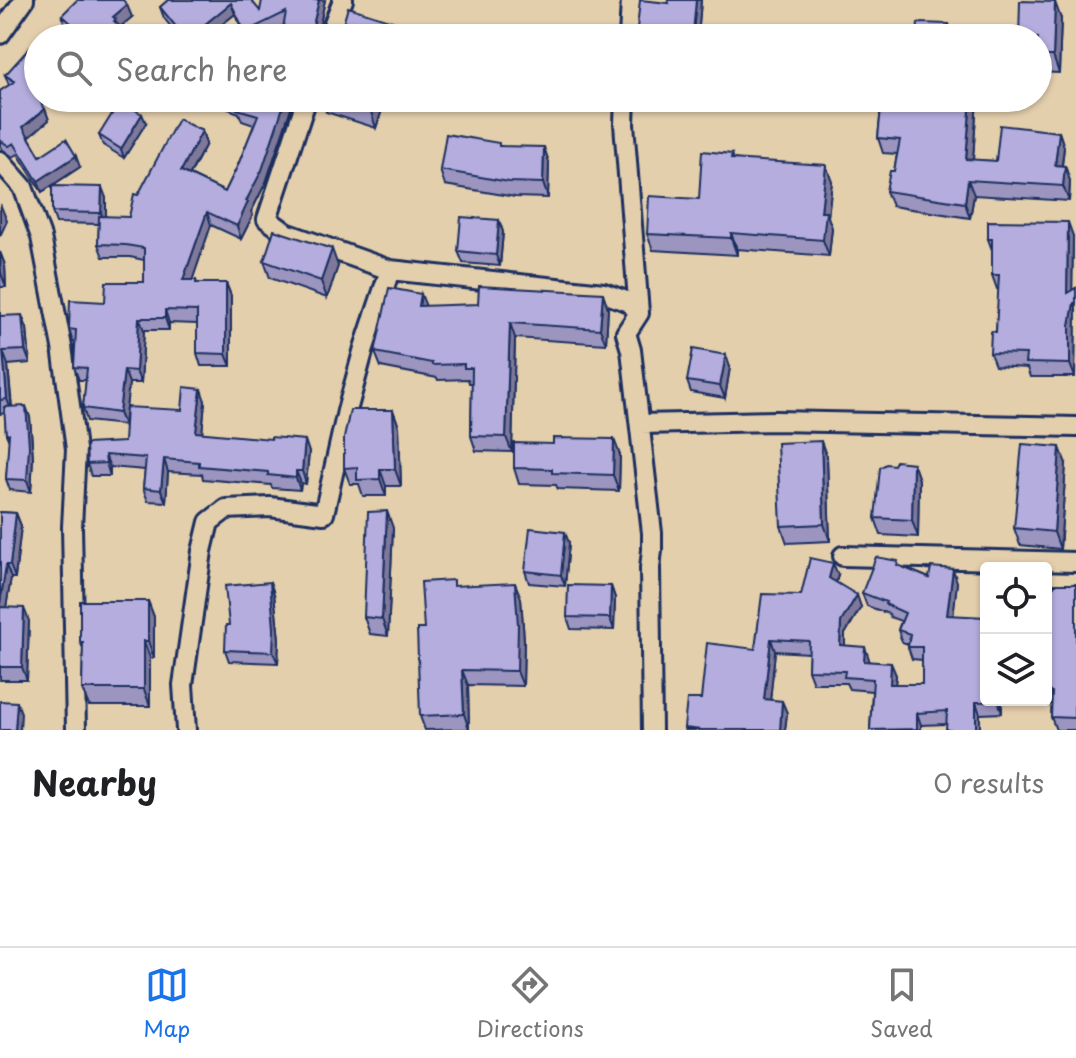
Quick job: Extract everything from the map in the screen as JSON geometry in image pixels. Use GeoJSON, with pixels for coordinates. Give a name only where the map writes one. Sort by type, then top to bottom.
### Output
{"type":"FeatureCollection","features":[{"type":"Feature","properties":{"kind":"street"},"geometry":{"type":"LineString","coordinates":[[0,34],[24,0]]}},
{"type":"Feature","properties":{"kind":"street"},"geometry":{"type":"LineString","coordinates":[[334,24],[343,0]]}},
{"type":"Feature","properties":{"kind":"street"},"geometry":{"type":"LineString","coordinates":[[630,24],[631,0]]}},
{"type":"Feature","properties":{"kind":"street"},"geometry":{"type":"LineString","coordinates":[[302,112],[267,219],[286,233],[390,270],[604,293],[629,302],[639,313]]}},
{"type":"Feature","properties":{"kind":"street"},"geometry":{"type":"LineString","coordinates":[[624,112],[639,313],[626,333],[641,424],[652,550],[652,730]]}},
{"type":"Feature","properties":{"kind":"street"},"geometry":{"type":"LineString","coordinates":[[0,161],[23,187],[41,237],[62,347],[76,449],[72,527],[76,730]]}},
{"type":"Feature","properties":{"kind":"street"},"geometry":{"type":"LineString","coordinates":[[186,730],[183,685],[209,522],[226,509],[270,507],[324,514],[364,348],[390,270]]}},
{"type":"Feature","properties":{"kind":"street"},"geometry":{"type":"LineString","coordinates":[[641,424],[776,421],[1076,427]]}},
{"type":"Feature","properties":{"kind":"street"},"geometry":{"type":"LineString","coordinates":[[843,556],[1076,562]]}},
{"type":"Feature","properties":{"kind":"building"},"geometry":{"type":"Polygon","coordinates":[[[77,0],[123,0],[127,5],[113,17],[117,24],[72,24],[62,15],[77,0]]]}},
{"type":"Feature","properties":{"kind":"building"},"geometry":{"type":"Polygon","coordinates":[[[168,0],[251,0],[260,11],[262,0],[319,0],[313,24],[284,24],[286,12],[261,24],[241,24],[231,3],[205,24],[174,24],[160,7],[168,0]]]}},
{"type":"Feature","properties":{"kind":"building"},"geometry":{"type":"Polygon","coordinates":[[[640,0],[669,3],[668,0],[696,0],[694,24],[638,24],[640,0]]]}},
{"type":"Feature","properties":{"kind":"building"},"geometry":{"type":"Polygon","coordinates":[[[1020,1],[1055,2],[1053,56],[1052,24],[1019,24],[1020,1]]]}},
{"type":"Feature","properties":{"kind":"building"},"geometry":{"type":"Polygon","coordinates":[[[348,7],[402,24],[343,24],[348,7]]]}},
{"type":"Feature","properties":{"kind":"building"},"geometry":{"type":"Polygon","coordinates":[[[24,54],[24,112],[41,112],[23,127],[40,156],[66,139],[76,156],[38,181],[14,143],[9,146],[0,140],[0,91],[15,81],[5,75],[24,54]]]}},
{"type":"Feature","properties":{"kind":"building"},"geometry":{"type":"Polygon","coordinates":[[[113,112],[142,114],[121,149],[99,135],[113,112]]]}},
{"type":"Feature","properties":{"kind":"building"},"geometry":{"type":"Polygon","coordinates":[[[248,112],[281,112],[248,202],[237,226],[207,212],[183,280],[226,283],[226,354],[197,353],[197,311],[165,310],[165,318],[139,318],[136,371],[124,370],[119,413],[83,408],[87,368],[74,367],[76,330],[69,329],[70,300],[105,302],[106,282],[144,282],[144,248],[98,244],[99,216],[129,217],[134,194],[138,195],[178,119],[202,131],[181,171],[225,192],[258,115],[248,112]]]}},
{"type":"Feature","properties":{"kind":"building"},"geometry":{"type":"Polygon","coordinates":[[[881,112],[970,112],[966,159],[996,161],[1000,125],[1059,132],[1055,165],[1065,166],[1063,186],[968,180],[965,203],[886,191],[890,171],[894,171],[900,140],[878,138],[881,112]]]}},
{"type":"Feature","properties":{"kind":"building"},"geometry":{"type":"Polygon","coordinates":[[[446,134],[499,143],[499,146],[544,147],[543,183],[509,182],[440,170],[446,134]]]}},
{"type":"Feature","properties":{"kind":"building"},"geometry":{"type":"Polygon","coordinates":[[[702,151],[732,154],[731,159],[826,165],[821,212],[826,212],[823,240],[731,233],[731,238],[647,234],[649,196],[699,199],[702,151]]]}},
{"type":"Feature","properties":{"kind":"building"},"geometry":{"type":"Polygon","coordinates":[[[52,186],[102,187],[101,213],[52,212],[52,186]]]}},
{"type":"Feature","properties":{"kind":"building"},"geometry":{"type":"Polygon","coordinates":[[[461,217],[499,220],[496,255],[458,251],[461,217]]]}},
{"type":"Feature","properties":{"kind":"building"},"geometry":{"type":"Polygon","coordinates":[[[988,221],[1068,222],[1067,293],[1076,288],[1076,303],[1070,325],[1070,364],[1025,363],[1026,354],[990,353],[991,331],[996,332],[999,275],[992,275],[992,239],[988,239],[988,221]]]}},
{"type":"Feature","properties":{"kind":"building"},"geometry":{"type":"Polygon","coordinates":[[[274,230],[332,249],[321,281],[264,261],[274,230]]]}},
{"type":"Feature","properties":{"kind":"building"},"geometry":{"type":"Polygon","coordinates":[[[479,286],[603,293],[600,329],[510,323],[506,437],[471,436],[472,368],[464,368],[464,364],[432,365],[375,352],[389,288],[421,294],[419,306],[478,304],[479,286]]]}},
{"type":"Feature","properties":{"kind":"building"},"geometry":{"type":"Polygon","coordinates":[[[22,315],[25,350],[3,351],[7,399],[0,400],[0,316],[22,315]]]}},
{"type":"Feature","properties":{"kind":"building"},"geometry":{"type":"Polygon","coordinates":[[[693,349],[726,355],[720,386],[687,381],[693,349]]]}},
{"type":"Feature","properties":{"kind":"building"},"geometry":{"type":"Polygon","coordinates":[[[184,387],[201,389],[196,432],[305,440],[302,471],[296,471],[296,478],[164,459],[161,490],[143,488],[146,458],[105,455],[106,463],[87,464],[86,444],[124,442],[126,407],[182,410],[184,387]]]}},
{"type":"Feature","properties":{"kind":"building"},"geometry":{"type":"Polygon","coordinates":[[[26,406],[29,446],[27,480],[6,479],[9,434],[6,434],[4,407],[26,406]]]}},
{"type":"Feature","properties":{"kind":"building"},"geometry":{"type":"Polygon","coordinates":[[[350,410],[393,410],[395,469],[380,469],[380,479],[357,480],[357,467],[344,468],[344,438],[350,410]]]}},
{"type":"Feature","properties":{"kind":"building"},"geometry":{"type":"Polygon","coordinates":[[[553,438],[614,439],[613,475],[514,468],[514,443],[553,444],[553,438]]]}},
{"type":"Feature","properties":{"kind":"building"},"geometry":{"type":"Polygon","coordinates":[[[821,441],[824,524],[781,526],[777,443],[821,441]]]}},
{"type":"Feature","properties":{"kind":"building"},"geometry":{"type":"Polygon","coordinates":[[[1022,444],[1060,447],[1054,532],[1014,528],[1022,444]]]}},
{"type":"Feature","properties":{"kind":"building"},"geometry":{"type":"Polygon","coordinates":[[[896,461],[913,463],[912,520],[875,518],[880,468],[886,464],[894,465],[896,461]]]}},
{"type":"Feature","properties":{"kind":"building"},"geometry":{"type":"Polygon","coordinates":[[[387,511],[382,619],[364,617],[368,512],[387,511]]]}},
{"type":"Feature","properties":{"kind":"building"},"geometry":{"type":"Polygon","coordinates":[[[0,512],[16,513],[10,565],[6,565],[0,603],[0,512]]]}},
{"type":"Feature","properties":{"kind":"building"},"geometry":{"type":"Polygon","coordinates":[[[530,528],[565,532],[561,575],[525,571],[530,528]]]}},
{"type":"Feature","properties":{"kind":"building"},"geometry":{"type":"Polygon","coordinates":[[[876,557],[898,561],[897,565],[929,578],[931,567],[953,569],[947,615],[980,617],[980,702],[976,702],[976,730],[946,730],[947,711],[917,713],[917,729],[870,730],[873,679],[844,677],[845,671],[808,670],[809,641],[771,639],[764,699],[782,701],[780,730],[684,728],[687,699],[701,699],[707,643],[755,649],[762,594],[801,595],[810,558],[833,563],[829,578],[857,595],[841,622],[840,645],[865,647],[864,661],[891,663],[890,684],[922,684],[922,647],[908,647],[910,634],[898,630],[905,613],[862,593],[876,557]]]}},
{"type":"Feature","properties":{"kind":"building"},"geometry":{"type":"Polygon","coordinates":[[[453,580],[453,586],[515,583],[517,671],[462,670],[464,714],[420,716],[417,629],[424,629],[421,582],[453,580]]]}},
{"type":"Feature","properties":{"kind":"building"},"geometry":{"type":"Polygon","coordinates":[[[270,582],[273,652],[225,650],[226,625],[229,625],[225,586],[270,582]]]}},
{"type":"Feature","properties":{"kind":"building"},"geometry":{"type":"Polygon","coordinates":[[[1076,584],[1074,718],[1051,717],[1054,586],[1076,584]]]}},
{"type":"Feature","properties":{"kind":"building"},"geometry":{"type":"Polygon","coordinates":[[[568,585],[611,586],[610,618],[567,617],[568,585]]]}},
{"type":"Feature","properties":{"kind":"building"},"geometry":{"type":"Polygon","coordinates":[[[80,601],[148,601],[144,689],[82,689],[80,601]]]}},
{"type":"Feature","properties":{"kind":"building"},"geometry":{"type":"Polygon","coordinates":[[[0,607],[24,608],[22,667],[0,667],[0,607]]]}},
{"type":"Feature","properties":{"kind":"building"},"geometry":{"type":"Polygon","coordinates":[[[0,701],[17,702],[15,730],[0,730],[0,701]]]}}]}
